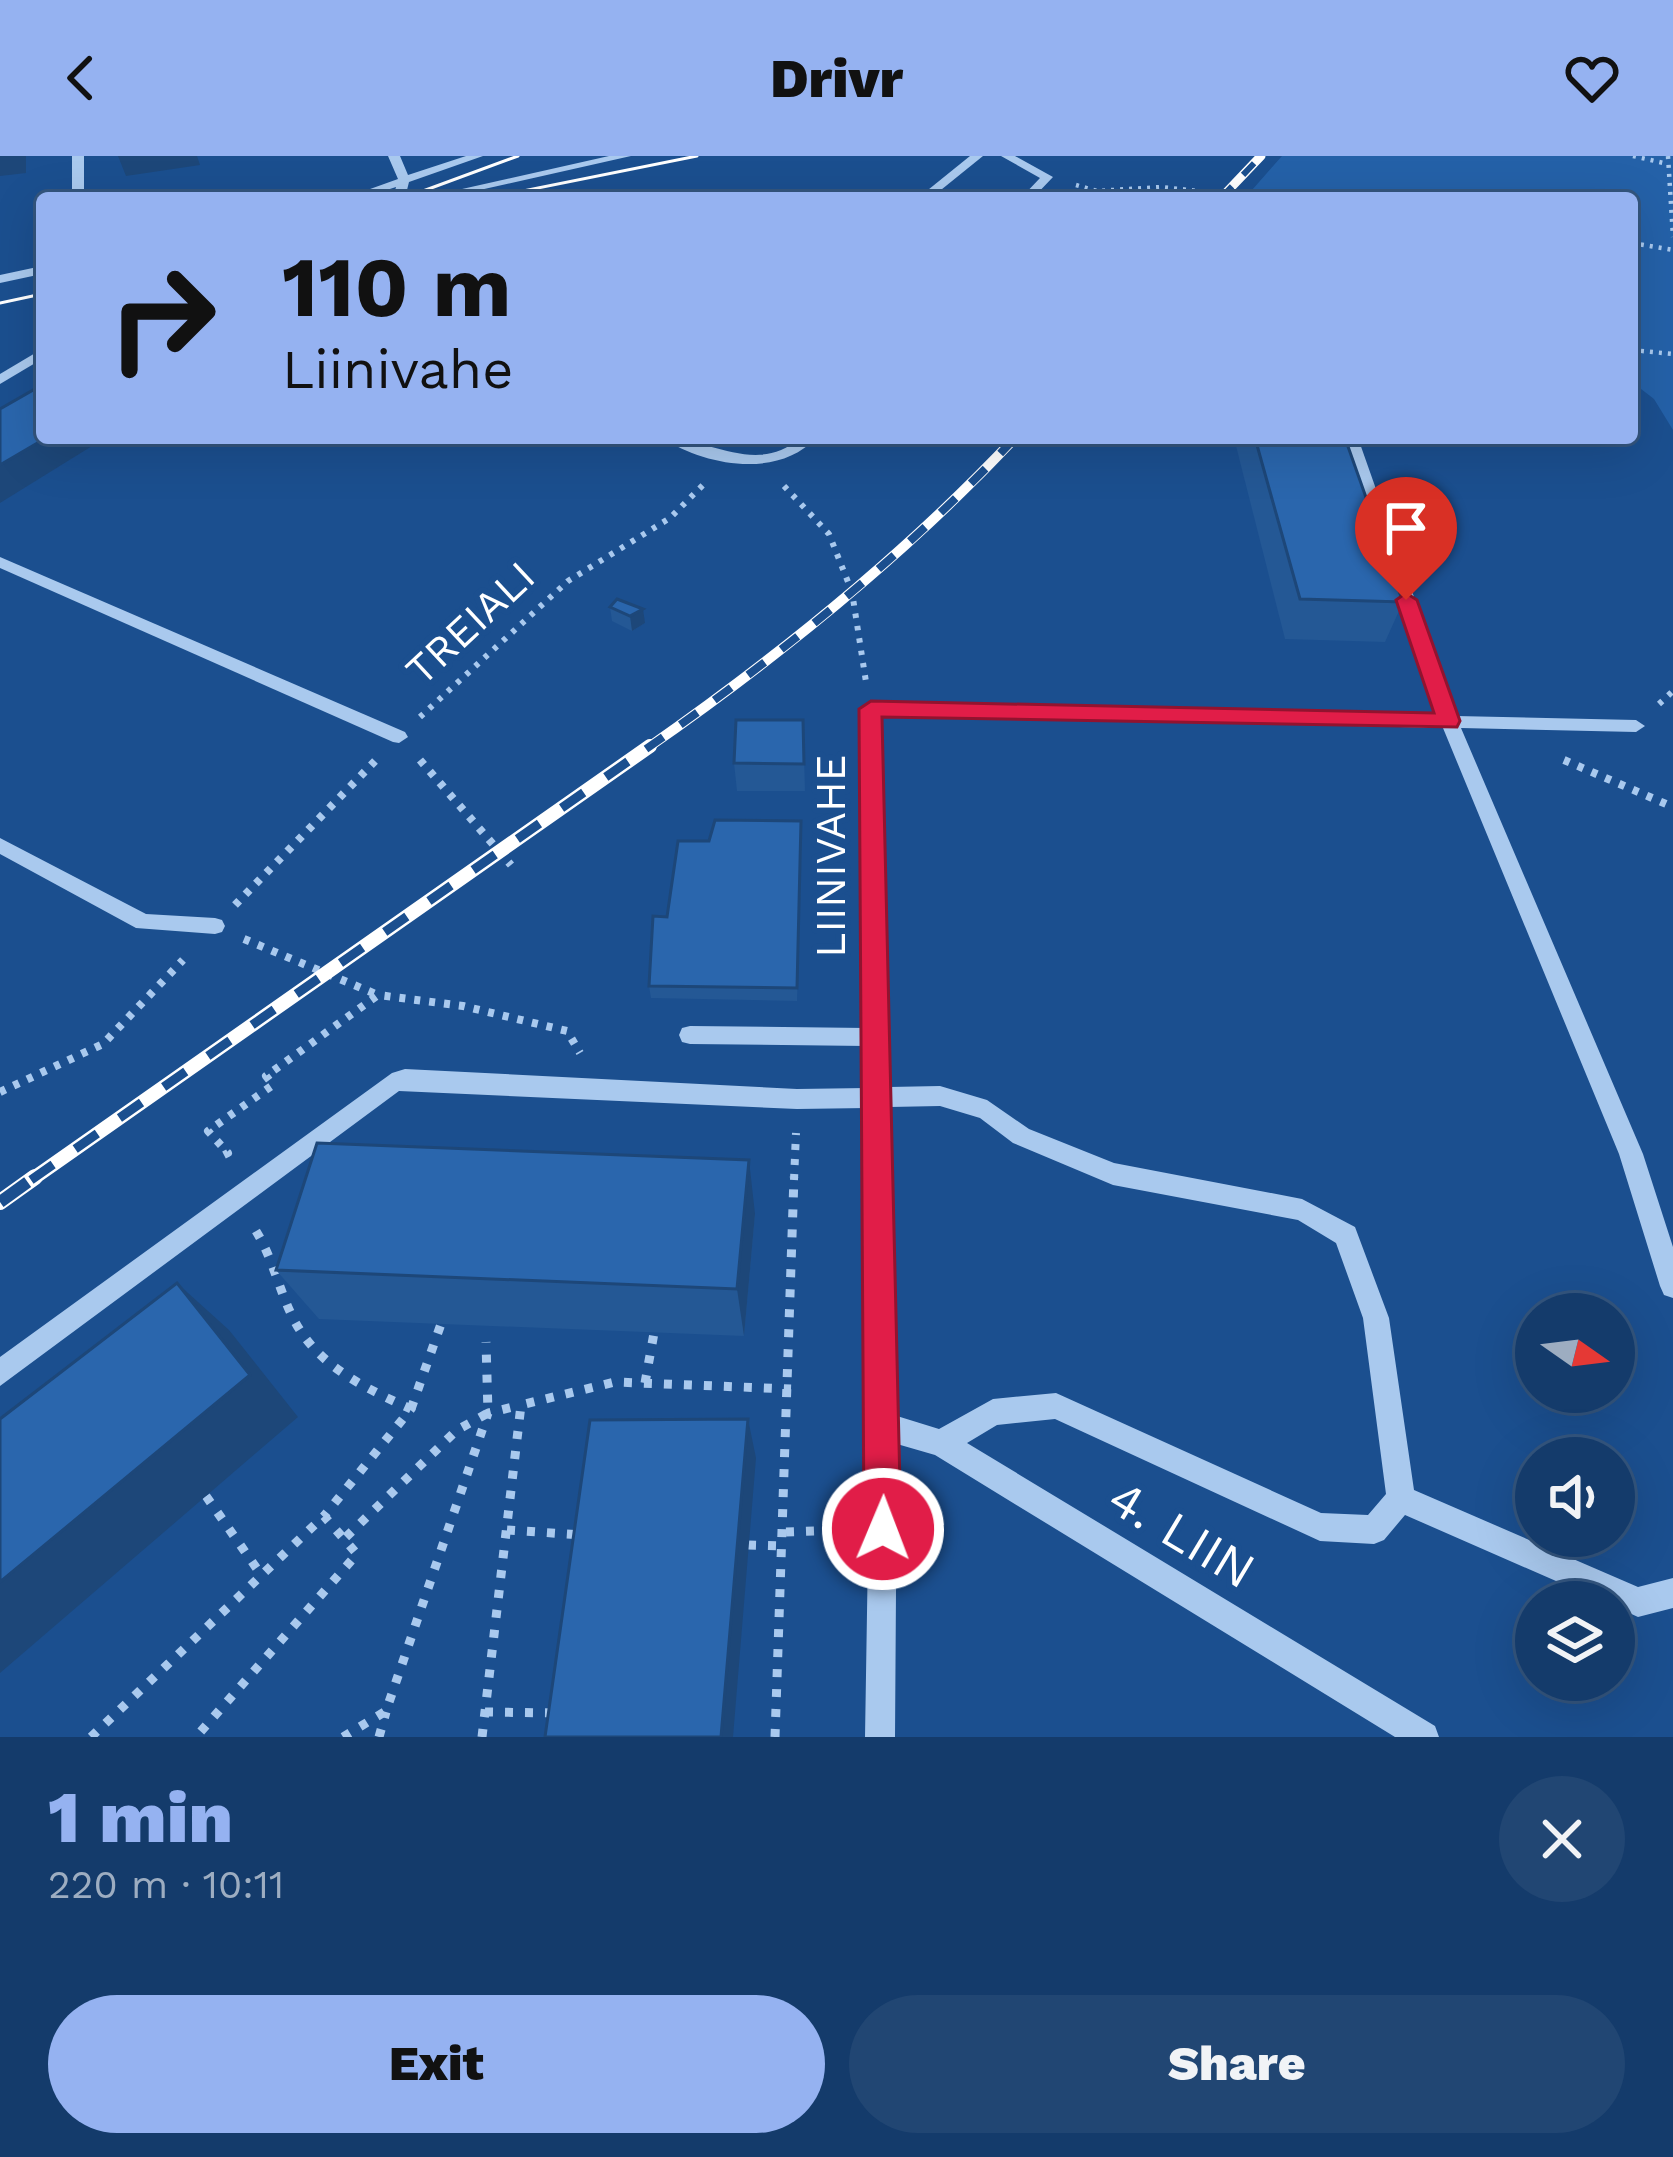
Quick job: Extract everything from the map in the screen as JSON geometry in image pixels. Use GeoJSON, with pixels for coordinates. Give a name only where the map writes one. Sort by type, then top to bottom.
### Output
{"type":"FeatureCollection","features":[{"type":"Feature","properties":{"kind":"street"},"geometry":{"type":"LineString","coordinates":[[77,156],[78,192]]}},
{"type":"Feature","properties":{"kind":"street"},"geometry":{"type":"LineString","coordinates":[[394,156],[404,180],[401,192]]}},
{"type":"Feature","properties":{"kind":"street"},"geometry":{"type":"LineString","coordinates":[[369,192],[477,156]]}},
{"type":"Feature","properties":{"kind":"street"},"geometry":{"type":"LineString","coordinates":[[456,192],[625,156]]}},
{"type":"Feature","properties":{"kind":"street"},"geometry":{"type":"LineString","coordinates":[[936,192],[976,156]]}},
{"type":"Feature","properties":{"kind":"street"},"geometry":{"type":"LineString","coordinates":[[1007,156],[1046,177],[1032,192]]}},
{"type":"Feature","properties":{"kind":"street"},"geometry":{"type":"LineString","coordinates":[[0,278],[36,271]]}},
{"type":"Feature","properties":{"kind":"street"},"geometry":{"type":"LineString","coordinates":[[6,375],[36,357]]}},
{"type":"Feature","properties":{"kind":"street"},"geometry":{"type":"LineString","coordinates":[[6,375],[36,380]]}},
{"type":"Feature","properties":{"kind":"street"},"geometry":{"type":"LineString","coordinates":[[687,444],[763,463],[796,453],[804,444]]}},
{"type":"Feature","properties":{"kind":"street"},"geometry":{"type":"LineString","coordinates":[[1353,444],[1448,721],[1631,1154],[1673,1286]]}},
{"type":"Feature","properties":{"kind":"street"},"geometry":{"type":"LineString","coordinates":[[0,562],[399,736]]}},
{"type":"Feature","properties":{"kind":"street","name":"LIINIVAHE"},"geometry":{"type":"LineString","coordinates":[[880,1737],[884,1426],[873,1037],[871,709],[1636,726]]}},
{"type":"Feature","properties":{"kind":"street"},"geometry":{"type":"LineString","coordinates":[[0,844],[143,922],[215,926]]}},
{"type":"Feature","properties":{"kind":"street"},"geometry":{"type":"LineString","coordinates":[[690,1035],[873,1037]]}},
{"type":"Feature","properties":{"kind":"street"},"geometry":{"type":"LineString","coordinates":[[0,1373],[392,1082],[797,1099],[940,1096],[986,1110],[1021,1136],[1113,1174],[1302,1210],[1346,1235],[1376,1318],[1401,1499],[1374,1530],[1320,1526],[1056,1406],[994,1412],[941,1443]]}},
{"type":"Feature","properties":{"kind":"street","name":"4. LIIN"},"geometry":{"type":"LineString","coordinates":[[884,1426],[941,1443],[1424,1737]]}},
{"type":"Feature","properties":{"kind":"street"},"geometry":{"type":"LineString","coordinates":[[1401,1499],[1638,1602],[1673,1593]]}},
{"type":"Feature","properties":{"kind":"path"},"geometry":{"type":"LineString","coordinates":[[1634,156],[1668,160],[1673,237]]}},
{"type":"Feature","properties":{"kind":"path"},"geometry":{"type":"LineString","coordinates":[[1046,177],[1097,191],[1161,187],[1208,192]]}},
{"type":"Feature","properties":{"kind":"path"},"geometry":{"type":"LineString","coordinates":[[1638,244],[1673,250]]}},
{"type":"Feature","properties":{"kind":"path"},"geometry":{"type":"LineString","coordinates":[[1638,351],[1673,354]]}},
{"type":"Feature","properties":{"kind":"path","name":"TREIALI"},"geometry":{"type":"LineString","coordinates":[[0,1092],[103,1044],[399,736],[568,581],[670,518],[731,458]]}},
{"type":"Feature","properties":{"kind":"path"},"geometry":{"type":"LineString","coordinates":[[763,463],[829,534],[852,592],[871,709]]}},
{"type":"Feature","properties":{"kind":"path"},"geometry":{"type":"LineString","coordinates":[[399,736],[511,866]]}},
{"type":"Feature","properties":{"kind":"path"},"geometry":{"type":"LineString","coordinates":[[215,926],[378,995],[463,1006],[567,1030],[574,1042]]}},
{"type":"Feature","properties":{"kind":"path"},"geometry":{"type":"LineString","coordinates":[[378,995],[266,1076],[273,1085],[208,1131],[228,1153],[204,1170],[234,1198],[277,1262],[294,1320],[335,1374],[411,1409]]}},
{"type":"Feature","properties":{"kind":"path"},"geometry":{"type":"LineString","coordinates":[[775,1737],[791,1389],[797,1099]]}},
{"type":"Feature","properties":{"kind":"path"},"geometry":{"type":"LineString","coordinates":[[91,1737],[324,1516],[411,1409],[441,1324]]}},
{"type":"Feature","properties":{"kind":"path"},"geometry":{"type":"LineString","coordinates":[[645,1383],[654,1333]]}},
{"type":"Feature","properties":{"kind":"path"},"geometry":{"type":"LineString","coordinates":[[379,1737],[488,1413],[486,1342]]}},
{"type":"Feature","properties":{"kind":"path"},"geometry":{"type":"LineString","coordinates":[[346,1537],[458,1430],[488,1413],[615,1382],[791,1389]]}},
{"type":"Feature","properties":{"kind":"path"},"geometry":{"type":"LineString","coordinates":[[482,1737],[521,1405]]}},
{"type":"Feature","properties":{"kind":"path"},"geometry":{"type":"LineString","coordinates":[[206,1496],[262,1576]]}},
{"type":"Feature","properties":{"kind":"path"},"geometry":{"type":"LineString","coordinates":[[196,1737],[357,1554],[324,1516]]}},
{"type":"Feature","properties":{"kind":"path"},"geometry":{"type":"LineString","coordinates":[[507,1531],[601,1536]]}},
{"type":"Feature","properties":{"kind":"path"},"geometry":{"type":"LineString","coordinates":[[748,1544],[784,1546]]}},
{"type":"Feature","properties":{"kind":"path"},"geometry":{"type":"LineString","coordinates":[[343,1737],[386,1711]]}},
{"type":"Feature","properties":{"kind":"path"},"geometry":{"type":"LineString","coordinates":[[484,1712],[578,1713]]}},
{"type":"Feature","properties":{"kind":"shaded area"},"geometry":{"type":"Polygon","coordinates":[[[1282,156],[1673,156],[1673,430],[1654,399],[1638,387],[1638,192],[1250,192],[1282,156]]]}},
{"type":"Feature","properties":{"kind":"building"},"geometry":{"type":"Polygon","coordinates":[[[36,389],[36,444],[0,465],[0,409],[36,389]]]}},
{"type":"Feature","properties":{"kind":"building"},"geometry":{"type":"Polygon","coordinates":[[[1257,444],[1347,444],[1403,602],[1300,599],[1257,444]]]}},
{"type":"Feature","properties":{"kind":"building"},"geometry":{"type":"Polygon","coordinates":[[[617,599],[643,609],[630,616],[610,607],[617,599]]]}},
{"type":"Feature","properties":{"kind":"building"},"geometry":{"type":"Polygon","coordinates":[[[736,720],[803,720],[804,764],[734,763],[736,720]]]}},
{"type":"Feature","properties":{"kind":"building"},"geometry":{"type":"Polygon","coordinates":[[[715,820],[801,821],[797,988],[649,986],[653,916],[667,917],[678,841],[709,841],[715,820]]]}},
{"type":"Feature","properties":{"kind":"building"},"geometry":{"type":"Polygon","coordinates":[[[317,1143],[749,1160],[737,1289],[276,1270],[317,1143]]]}},
{"type":"Feature","properties":{"kind":"building"},"geometry":{"type":"Polygon","coordinates":[[[177,1283],[250,1375],[0,1582],[0,1419],[177,1283]]]}},
{"type":"Feature","properties":{"kind":"building"},"geometry":{"type":"Polygon","coordinates":[[[748,1419],[721,1737],[545,1737],[590,1420],[748,1419]]]}},
{"type":"Feature","properties":{"kind":"tram line"},"geometry":{"type":"LineString","coordinates":[[420,192],[518,156]]}},
{"type":"Feature","properties":{"kind":"tram line"},"geometry":{"type":"LineString","coordinates":[[518,192],[697,156]]}},
{"type":"Feature","properties":{"kind":"tram line"},"geometry":{"type":"LineString","coordinates":[[0,303],[36,295]]}},
{"type":"Feature","properties":{"kind":"railway"},"geometry":{"type":"LineString","coordinates":[[1227,192],[1261,156]]}},
{"type":"Feature","properties":{"kind":"railway"},"geometry":{"type":"LineString","coordinates":[[646,749],[839,603],[930,523],[1009,444]]}},
{"type":"Feature","properties":{"kind":"railway"},"geometry":{"type":"LineString","coordinates":[[31,1180],[650,746]]}},
{"type":"Feature","properties":{"kind":"railway"},"geometry":{"type":"LineString","coordinates":[[0,1202],[35,1177]]}},
{"type":"Feature","properties":{"kind":"route"},"geometry":{"type":"LineString","coordinates":[[883,1529],[871,709],[1448,721],[1406,600]]}}]}
